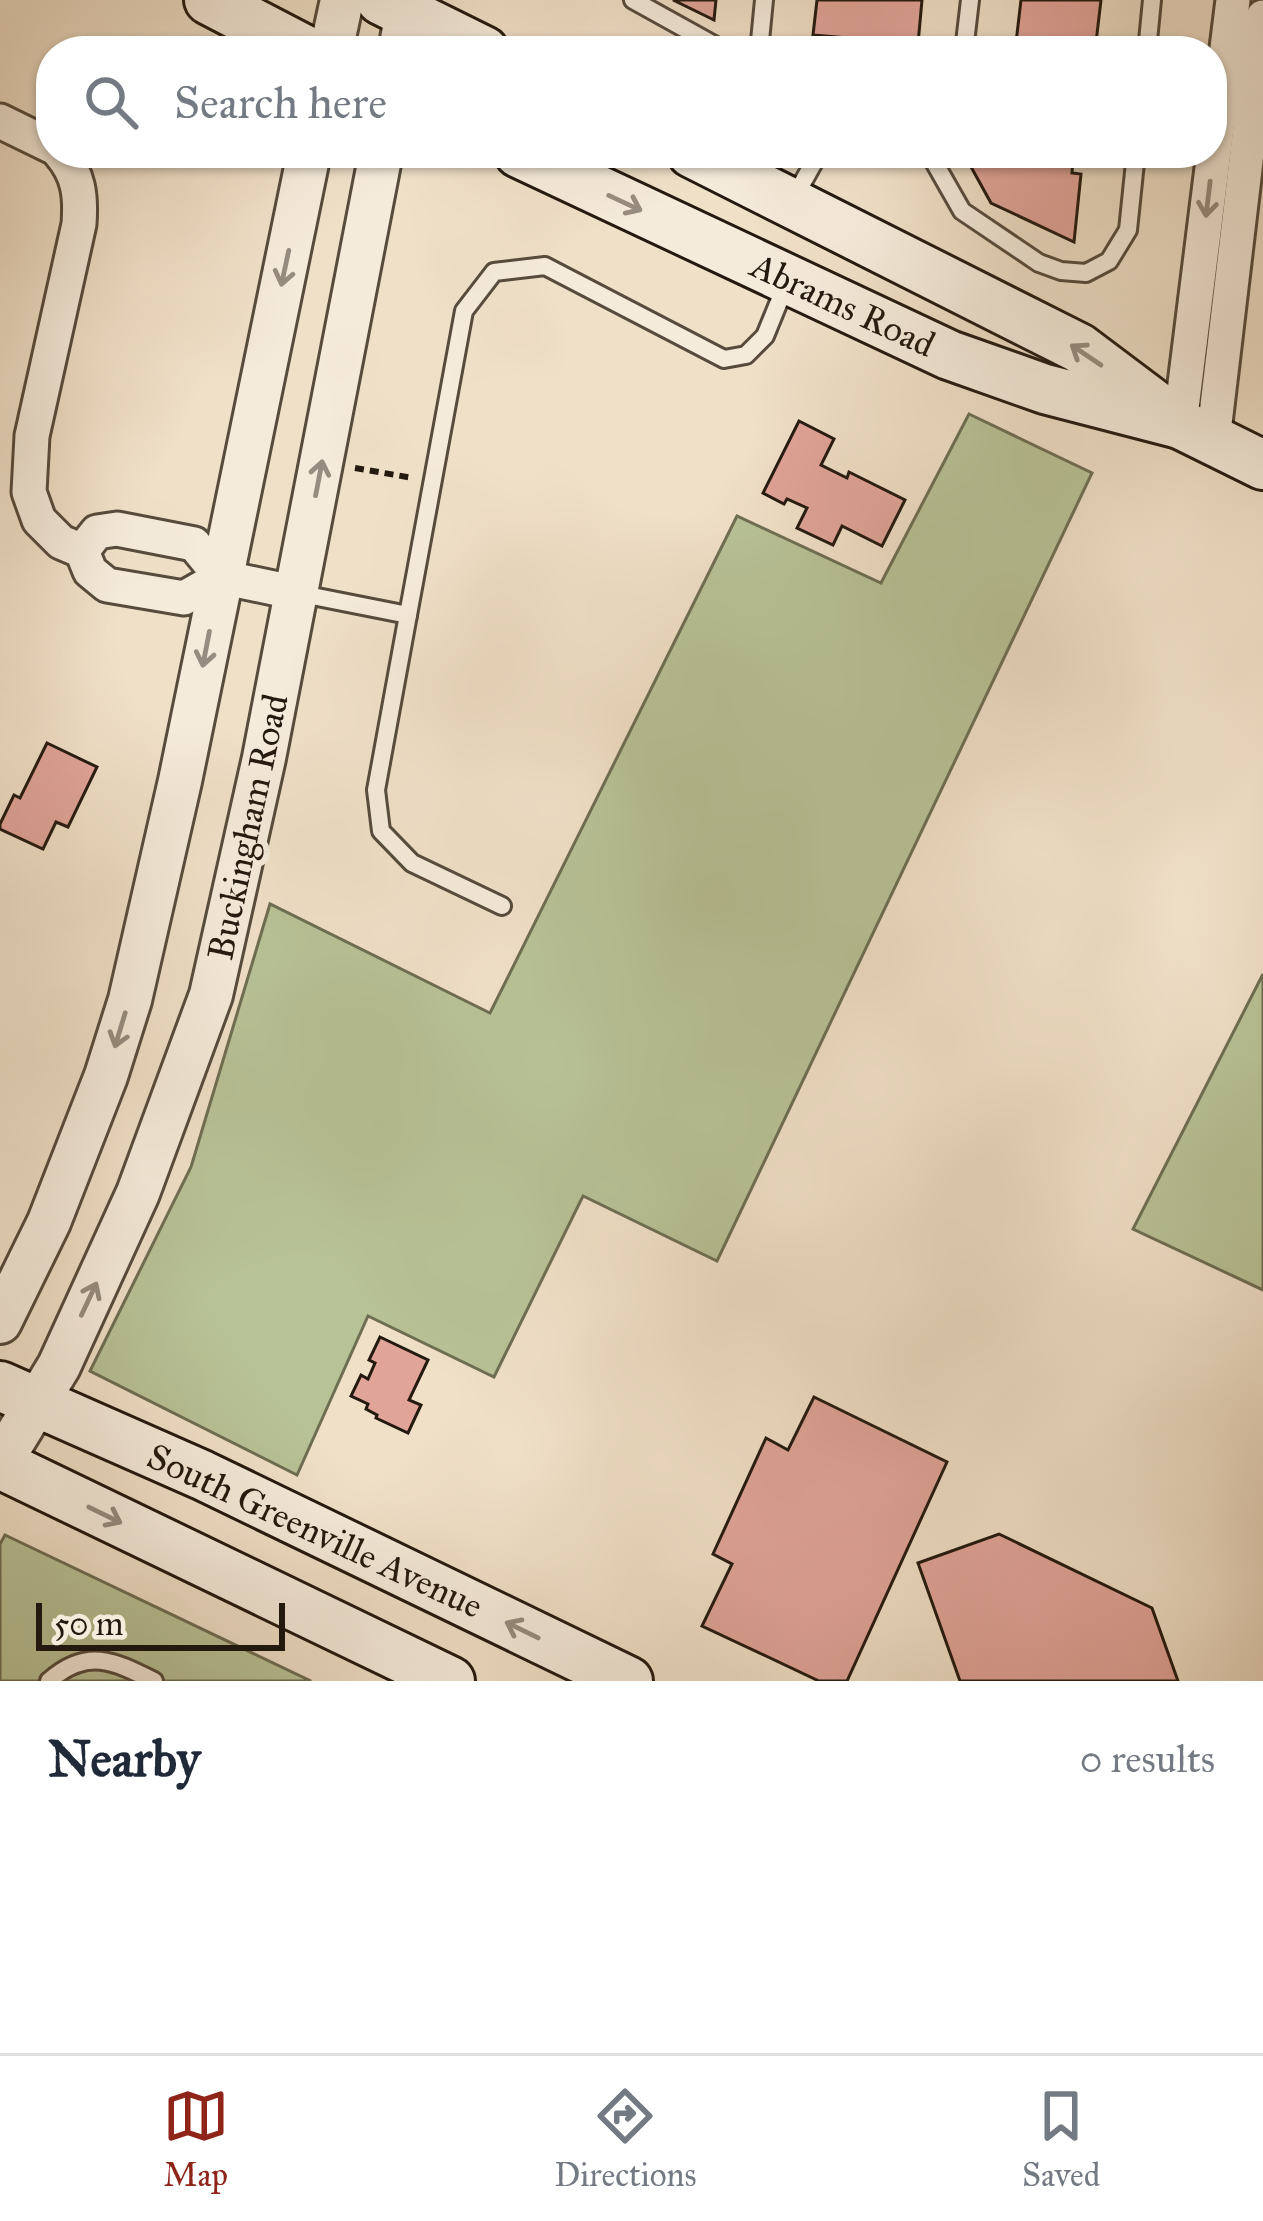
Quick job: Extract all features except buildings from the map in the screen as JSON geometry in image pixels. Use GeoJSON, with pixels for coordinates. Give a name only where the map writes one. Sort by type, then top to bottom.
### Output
{"type":"FeatureCollection","features":[{"type":"Feature","properties":{"kind":"main road"},"geometry":{"type":"LineString","coordinates":[[209,0],[278,36]]}},
{"type":"Feature","properties":{"kind":"main road"},"geometry":{"type":"LineString","coordinates":[[399,16],[448,36]]}},
{"type":"Feature","properties":{"kind":"main road","name":"Abrams Road"},"geometry":{"type":"LineString","coordinates":[[551,168],[949,355],[1046,389],[1197,432]]}},
{"type":"Feature","properties":{"kind":"main road","name":"Abrams Road"},"geometry":{"type":"LineString","coordinates":[[721,168],[1078,348],[1197,432],[1263,465]]}},
{"type":"Feature","properties":{"kind":"main road","name":"South Greenville Avenue"},"geometry":{"type":"LineString","coordinates":[[19,1395],[202,1475],[628,1681]]}},
{"type":"Feature","properties":{"kind":"main road","name":"South Greenville Avenue"},"geometry":{"type":"LineString","coordinates":[[0,1464],[450,1681]]}},
{"type":"Feature","properties":{"kind":"street"},"geometry":{"type":"LineString","coordinates":[[334,36],[342,0]]}},
{"type":"Feature","properties":{"kind":"street"},"geometry":{"type":"LineString","coordinates":[[1227,72],[1233,0]]}},
{"type":"Feature","properties":{"kind":"street"},"geometry":{"type":"LineString","coordinates":[[1197,432],[1263,17]]}},
{"type":"Feature","properties":{"kind":"street"},"geometry":{"type":"LineString","coordinates":[[0,121],[36,139]]}},
{"type":"Feature","properties":{"kind":"street"},"geometry":{"type":"LineString","coordinates":[[69,168],[80,198],[80,224],[16,433],[39,520],[61,542],[82,550],[90,571],[107,585],[184,598],[221,578],[297,593]]}},
{"type":"Feature","properties":{"kind":"street"},"geometry":{"type":"LineString","coordinates":[[0,1322],[49,1222],[130,1000],[180,781],[306,168]]}},
{"type":"Feature","properties":{"kind":"street","name":"Buckingham Road"},"geometry":{"type":"LineString","coordinates":[[0,1464],[19,1395],[58,1366],[138,1193],[211,995],[297,593],[378,168]]}},
{"type":"Feature","properties":{"kind":"street"},"geometry":{"type":"LineString","coordinates":[[1197,432],[1219,168]]}},
{"type":"Feature","properties":{"kind":"street"},"geometry":{"type":"LineString","coordinates":[[82,550],[98,532],[117,529],[194,544],[221,578]]}},
{"type":"Feature","properties":{"kind":"lane"},"geometry":{"type":"LineString","coordinates":[[633,0],[697,36]]}},
{"type":"Feature","properties":{"kind":"lane"},"geometry":{"type":"LineString","coordinates":[[761,36],[764,0]]}},
{"type":"Feature","properties":{"kind":"lane"},"geometry":{"type":"LineString","coordinates":[[966,36],[970,0]]}},
{"type":"Feature","properties":{"kind":"lane"},"geometry":{"type":"LineString","coordinates":[[1148,36],[1152,0]]}},
{"type":"Feature","properties":{"kind":"lane"},"geometry":{"type":"LineString","coordinates":[[790,204],[810,168]]}},
{"type":"Feature","properties":{"kind":"lane"},"geometry":{"type":"LineString","coordinates":[[938,168],[962,211],[1039,263],[1086,273],[1109,261],[1128,230],[1134,168]]}},
{"type":"Feature","properties":{"kind":"lane"},"geometry":{"type":"LineString","coordinates":[[502,907],[412,863],[381,831],[376,790],[464,311],[494,272],[545,266],[724,359],[746,355],[764,337],[788,280]]}},
{"type":"Feature","properties":{"kind":"lane"},"geometry":{"type":"LineString","coordinates":[[297,593],[408,615]]}},
{"type":"Feature","properties":{"kind":"lane"},"geometry":{"type":"LineString","coordinates":[[49,1681],[92,1660],[113,1661],[154,1681]]}},
{"type":"Feature","properties":{"kind":"path"},"geometry":{"type":"LineString","coordinates":[[351,467],[432,482]]}},
{"type":"Feature","properties":{"kind":"green space"},"geometry":{"type":"Polygon","coordinates":[[[969,414],[1092,473],[717,1261],[583,1196],[494,1377],[368,1316],[297,1475],[90,1371],[191,1167],[270,904],[490,1013],[737,516],[881,583],[969,414]]]}},
{"type":"Feature","properties":{"kind":"green space"},"geometry":{"type":"Polygon","coordinates":[[[1263,974],[1263,1290],[1133,1229],[1263,974]]]}},
{"type":"Feature","properties":{"kind":"green space"},"geometry":{"type":"Polygon","coordinates":[[[5,1535],[311,1681],[0,1681],[0,1544],[5,1535]]]}}]}
